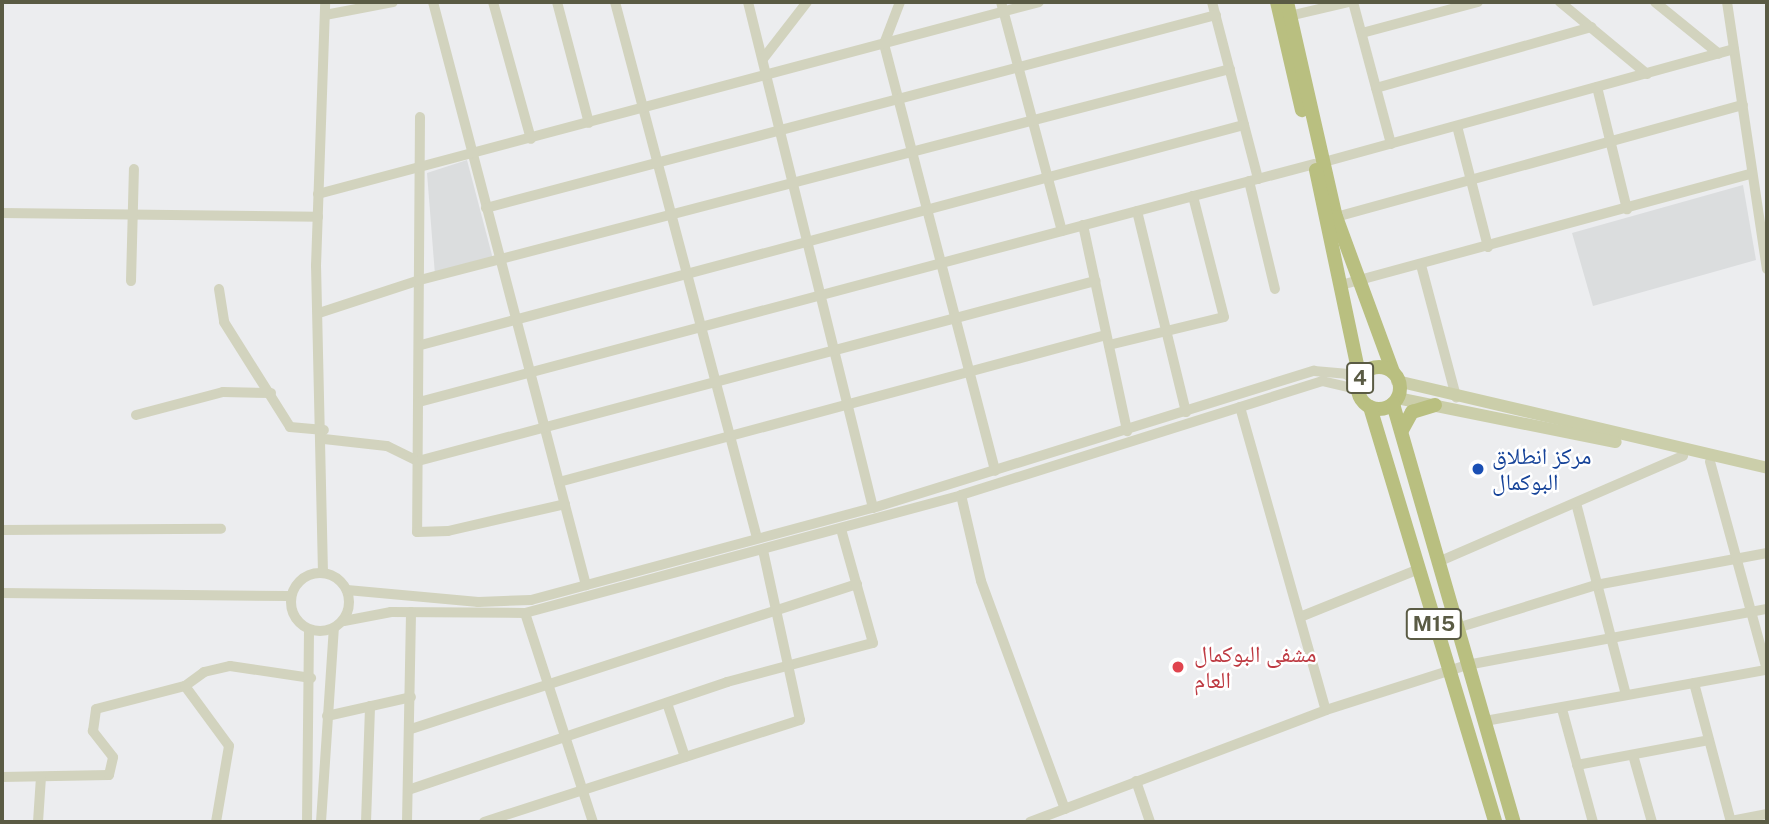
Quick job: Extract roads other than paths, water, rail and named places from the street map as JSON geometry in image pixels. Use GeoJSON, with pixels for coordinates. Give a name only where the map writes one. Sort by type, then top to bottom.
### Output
{"type":"FeatureCollection","features":[{"type":"Feature","properties":{"kind":"highway"},"geometry":{"type":"LineString","coordinates":[[1277,2],[1286,12],[1319,163],[1359,383]]}},
{"type":"Feature","properties":{"kind":"highway"},"geometry":{"type":"LineString","coordinates":[[1319,163],[1358,283],[1395,377]]}},
{"type":"Feature","properties":{"kind":"highway","name":"4"},"geometry":{"type":"LineString","coordinates":[[1377,425],[1359,383],[1375,367],[1395,377],[1395,401],[1402,430]]}},
{"type":"Feature","properties":{"kind":"highway","name":"4"},"geometry":{"type":"LineString","coordinates":[[1370,407],[1395,401]]}},
{"type":"Feature","properties":{"kind":"highway"},"geometry":{"type":"LineString","coordinates":[[1402,430],[1412,412],[1435,405]]}},
{"type":"Feature","properties":{"kind":"highway","name":"M15"},"geometry":{"type":"LineString","coordinates":[[1377,425],[1448,671],[1496,822]]}},
{"type":"Feature","properties":{"kind":"highway","name":"M15"},"geometry":{"type":"LineString","coordinates":[[1402,430],[1514,822]]}},
{"type":"Feature","properties":{"kind":"main road"},"geometry":{"type":"LineString","coordinates":[[1395,377],[1464,403],[1683,456],[1767,468]]}},
{"type":"Feature","properties":{"kind":"main road"},"geometry":{"type":"LineString","coordinates":[[1395,401],[1435,405],[1464,403],[1767,473]]}},
{"type":"Feature","properties":{"kind":"street"},"geometry":{"type":"LineString","coordinates":[[323,573],[324,435],[318,194],[325,2]]}},
{"type":"Feature","properties":{"kind":"street"},"geometry":{"type":"LineString","coordinates":[[324,15],[393,2]]}},
{"type":"Feature","properties":{"kind":"street"},"geometry":{"type":"LineString","coordinates":[[433,2],[586,585]]}},
{"type":"Feature","properties":{"kind":"street"},"geometry":{"type":"LineString","coordinates":[[493,2],[531,139]]}},
{"type":"Feature","properties":{"kind":"street"},"geometry":{"type":"LineString","coordinates":[[557,2],[589,123]]}},
{"type":"Feature","properties":{"kind":"street"},"geometry":{"type":"LineString","coordinates":[[615,2],[654,163],[757,538]]}},
{"type":"Feature","properties":{"kind":"street"},"geometry":{"type":"LineString","coordinates":[[748,2],[763,59],[776,130],[808,242],[873,508]]}},
{"type":"Feature","properties":{"kind":"street"},"geometry":{"type":"LineString","coordinates":[[763,59],[807,2]]}},
{"type":"Feature","properties":{"kind":"street"},"geometry":{"type":"LineString","coordinates":[[900,2],[884,44],[995,471]]}},
{"type":"Feature","properties":{"kind":"street"},"geometry":{"type":"LineString","coordinates":[[318,194],[424,169],[471,154],[884,44],[1003,6],[1039,2]]}},
{"type":"Feature","properties":{"kind":"street"},"geometry":{"type":"LineString","coordinates":[[1212,2],[1244,125],[1275,289]]}},
{"type":"Feature","properties":{"kind":"street"},"geometry":{"type":"LineString","coordinates":[[1286,12],[1351,2],[1362,33],[1391,144]]}},
{"type":"Feature","properties":{"kind":"street"},"geometry":{"type":"LineString","coordinates":[[1362,33],[1478,2]]}},
{"type":"Feature","properties":{"kind":"street"},"geometry":{"type":"LineString","coordinates":[[1560,2],[1647,74]]}},
{"type":"Feature","properties":{"kind":"street"},"geometry":{"type":"LineString","coordinates":[[1655,2],[1719,54]]}},
{"type":"Feature","properties":{"kind":"street"},"geometry":{"type":"LineString","coordinates":[[1727,2],[1767,269]]}},
{"type":"Feature","properties":{"kind":"street"},"geometry":{"type":"LineString","coordinates":[[1003,6],[1062,231]]}},
{"type":"Feature","properties":{"kind":"street"},"geometry":{"type":"LineString","coordinates":[[486,208],[1216,15]]}},
{"type":"Feature","properties":{"kind":"street"},"geometry":{"type":"LineString","coordinates":[[1376,88],[1592,27]]}},
{"type":"Feature","properties":{"kind":"street"},"geometry":{"type":"LineString","coordinates":[[419,402],[1391,144],[1734,49]]}},
{"type":"Feature","properties":{"kind":"street"},"geometry":{"type":"LineString","coordinates":[[319,313],[420,280],[500,263],[792,187],[1230,69]]}},
{"type":"Feature","properties":{"kind":"street"},"geometry":{"type":"LineString","coordinates":[[1597,87],[1627,209]]}},
{"type":"Feature","properties":{"kind":"street"},"geometry":{"type":"LineString","coordinates":[[1336,217],[1743,105]]}},
{"type":"Feature","properties":{"kind":"street"},"geometry":{"type":"LineString","coordinates":[[420,117],[424,169],[417,532],[448,531],[565,504]]}},
{"type":"Feature","properties":{"kind":"street"},"geometry":{"type":"LineString","coordinates":[[421,345],[1244,125]]}},
{"type":"Feature","properties":{"kind":"street"},"geometry":{"type":"LineString","coordinates":[[1457,126],[1488,247]]}},
{"type":"Feature","properties":{"kind":"street"},"geometry":{"type":"LineString","coordinates":[[131,281],[134,169]]}},
{"type":"Feature","properties":{"kind":"street"},"geometry":{"type":"LineString","coordinates":[[1340,285],[1358,283],[1752,173]]}},
{"type":"Feature","properties":{"kind":"street"},"geometry":{"type":"LineString","coordinates":[[559,482],[969,372],[1107,340],[1165,331],[1224,317],[1193,196]]}},
{"type":"Feature","properties":{"kind":"street"},"geometry":{"type":"LineString","coordinates":[[1137,211],[1186,412]]}},
{"type":"Feature","properties":{"kind":"street"},"geometry":{"type":"LineString","coordinates":[[2,213],[318,216]]}},
{"type":"Feature","properties":{"kind":"street"},"geometry":{"type":"LineString","coordinates":[[1083,225],[1127,431]]}},
{"type":"Feature","properties":{"kind":"street"},"geometry":{"type":"LineString","coordinates":[[1421,265],[1464,403]]}},
{"type":"Feature","properties":{"kind":"street"},"geometry":{"type":"LineString","coordinates":[[219,289],[224,322],[290,427],[387,446],[418,461],[1095,281]]}},
{"type":"Feature","properties":{"kind":"street"},"geometry":{"type":"LineString","coordinates":[[323,573],[347,590],[511,603],[873,508],[1314,371],[1346,373],[1359,383]]}},
{"type":"Feature","properties":{"kind":"street"},"geometry":{"type":"LineString","coordinates":[[309,630],[334,628],[344,621],[411,612],[525,613],[961,495],[1322,380],[1359,383]]}},
{"type":"Feature","properties":{"kind":"street"},"geometry":{"type":"LineString","coordinates":[[136,415],[223,393],[271,393]]}},
{"type":"Feature","properties":{"kind":"street"},"geometry":{"type":"LineString","coordinates":[[1240,407],[1326,710]]}},
{"type":"Feature","properties":{"kind":"street"},"geometry":{"type":"LineString","coordinates":[[1438,562],[1683,456]]}},
{"type":"Feature","properties":{"kind":"street"},"geometry":{"type":"LineString","coordinates":[[1485,720],[1562,709],[1767,670],[1705,458]]}},
{"type":"Feature","properties":{"kind":"street"},"geometry":{"type":"LineString","coordinates":[[961,495],[981,581],[1065,809]]}},
{"type":"Feature","properties":{"kind":"street"},"geometry":{"type":"LineString","coordinates":[[1576,503],[1626,695]]}},
{"type":"Feature","properties":{"kind":"street"},"geometry":{"type":"LineString","coordinates":[[2,530],[221,529]]}},
{"type":"Feature","properties":{"kind":"street"},"geometry":{"type":"LineString","coordinates":[[411,789],[667,703],[788,665],[873,643],[841,529]]}},
{"type":"Feature","properties":{"kind":"street"},"geometry":{"type":"LineString","coordinates":[[484,822],[800,720],[763,550]]}},
{"type":"Feature","properties":{"kind":"street"},"geometry":{"type":"LineString","coordinates":[[1457,628],[1596,585],[1767,553]]}},
{"type":"Feature","properties":{"kind":"street"},"geometry":{"type":"LineString","coordinates":[[1300,617],[1419,569]]}},
{"type":"Feature","properties":{"kind":"street"},"geometry":{"type":"LineString","coordinates":[[2,593],[288,596],[302,580],[323,573]]}},
{"type":"Feature","properties":{"kind":"street"},"geometry":{"type":"LineString","coordinates":[[411,729],[856,584]]}},
{"type":"Feature","properties":{"kind":"street"},"geometry":{"type":"LineString","coordinates":[[344,621],[347,590]]}},
{"type":"Feature","properties":{"kind":"street"},"geometry":{"type":"LineString","coordinates":[[288,596],[295,617],[309,630],[311,678],[307,822]]}},
{"type":"Feature","properties":{"kind":"street"},"geometry":{"type":"LineString","coordinates":[[1030,822],[1326,710],[1467,665],[1767,609]]}},
{"type":"Feature","properties":{"kind":"street"},"geometry":{"type":"LineString","coordinates":[[407,822],[411,789],[411,612]]}},
{"type":"Feature","properties":{"kind":"street"},"geometry":{"type":"LineString","coordinates":[[525,613],[593,822]]}},
{"type":"Feature","properties":{"kind":"street"},"geometry":{"type":"LineString","coordinates":[[321,822],[334,628]]}},
{"type":"Feature","properties":{"kind":"street"},"geometry":{"type":"LineString","coordinates":[[2,777],[109,775],[113,758],[93,731],[96,709],[185,686],[204,672],[230,666],[311,678]]}},
{"type":"Feature","properties":{"kind":"street"},"geometry":{"type":"LineString","coordinates":[[1694,683],[1731,822],[1767,814]]}},
{"type":"Feature","properties":{"kind":"street"},"geometry":{"type":"LineString","coordinates":[[185,686],[229,746],[216,822]]}},
{"type":"Feature","properties":{"kind":"street"},"geometry":{"type":"LineString","coordinates":[[327,716],[411,697]]}},
{"type":"Feature","properties":{"kind":"street"},"geometry":{"type":"LineString","coordinates":[[667,703],[685,757]]}},
{"type":"Feature","properties":{"kind":"street"},"geometry":{"type":"LineString","coordinates":[[366,822],[370,706]]}},
{"type":"Feature","properties":{"kind":"street"},"geometry":{"type":"LineString","coordinates":[[1562,709],[1593,822]]}},
{"type":"Feature","properties":{"kind":"street"},"geometry":{"type":"LineString","coordinates":[[1577,765],[1709,740]]}},
{"type":"Feature","properties":{"kind":"street"},"geometry":{"type":"LineString","coordinates":[[1633,755],[1652,822]]}},
{"type":"Feature","properties":{"kind":"street"},"geometry":{"type":"LineString","coordinates":[[38,822],[41,777]]}},
{"type":"Feature","properties":{"kind":"street"},"geometry":{"type":"LineString","coordinates":[[1136,781],[1150,822]]}},
{"type":"Feature","properties":{"kind":"place","name":"مركز انطلاق البوكمال"},"geometry":{"type":"Point","coordinates":[1478,469]}},
{"type":"Feature","properties":{"kind":"place","name":"مشفى البوكمال العام"},"geometry":{"type":"Point","coordinates":[1178,667]}}]}
